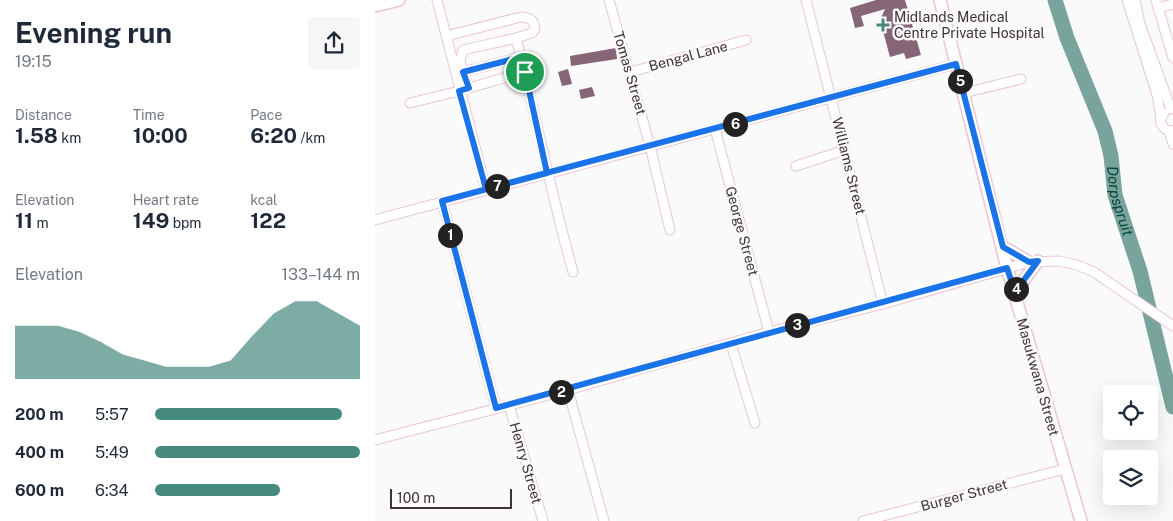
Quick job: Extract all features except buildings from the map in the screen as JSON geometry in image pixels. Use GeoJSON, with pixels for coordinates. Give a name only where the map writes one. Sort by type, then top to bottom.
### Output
{"type":"FeatureCollection","features":[{"type":"Feature","properties":{"kind":"main road"},"geometry":{"type":"LineString","coordinates":[[375,6],[399,0]]}},
{"type":"Feature","properties":{"kind":"main road","name":"Masukwana Street"},"geometry":{"type":"LineString","coordinates":[[940,0],[1007,268],[1081,521]]}},
{"type":"Feature","properties":{"kind":"main road"},"geometry":{"type":"LineString","coordinates":[[1003,247],[1033,262],[1015,292]]}},
{"type":"Feature","properties":{"kind":"street"},"geometry":{"type":"LineString","coordinates":[[437,0],[446,36],[464,90],[486,189]]}},
{"type":"Feature","properties":{"kind":"street","name":"Tomas Street"},"geometry":{"type":"LineString","coordinates":[[609,0],[651,146],[670,230]]}},
{"type":"Feature","properties":{"kind":"street","name":"Williams Street"},"geometry":{"type":"LineString","coordinates":[[805,0],[832,98],[883,304]]}},
{"type":"Feature","properties":{"kind":"street"},"geometry":{"type":"LineString","coordinates":[[1127,0],[1157,95],[1161,124],[1171,131],[1173,144]]}},
{"type":"Feature","properties":{"kind":"street"},"geometry":{"type":"LineString","coordinates":[[1135,0],[1140,24],[1172,110],[1165,112],[1161,117]]}},
{"type":"Feature","properties":{"kind":"street"},"geometry":{"type":"LineString","coordinates":[[1172,53],[1169,26],[1157,4],[1173,4]]}},
{"type":"Feature","properties":{"kind":"street"},"geometry":{"type":"LineString","coordinates":[[446,36],[521,16],[529,18],[534,23],[535,29],[532,33],[463,50],[460,61],[464,90]]}},
{"type":"Feature","properties":{"kind":"street"},"geometry":{"type":"LineString","coordinates":[[516,38],[547,173],[573,272]]}},
{"type":"Feature","properties":{"kind":"street","name":"Bengal Lane"},"geometry":{"type":"LineString","coordinates":[[631,72],[746,40]]}},
{"type":"Feature","properties":{"kind":"street"},"geometry":{"type":"LineString","coordinates":[[463,72],[521,57]]}},
{"type":"Feature","properties":{"kind":"street"},"geometry":{"type":"LineString","coordinates":[[375,220],[956,64]]}},
{"type":"Feature","properties":{"kind":"street"},"geometry":{"type":"LineString","coordinates":[[410,103],[464,90],[525,72]]}},
{"type":"Feature","properties":{"kind":"street"},"geometry":{"type":"LineString","coordinates":[[964,93],[1021,80]]}},
{"type":"Feature","properties":{"kind":"street","name":"George Street"},"geometry":{"type":"LineString","coordinates":[[715,129],[769,332]]}},
{"type":"Feature","properties":{"kind":"street"},"geometry":{"type":"LineString","coordinates":[[796,166],[845,150]]}},
{"type":"Feature","properties":{"kind":"street"},"geometry":{"type":"LineString","coordinates":[[442,201],[496,408]]}},
{"type":"Feature","properties":{"kind":"street"},"geometry":{"type":"LineString","coordinates":[[375,440],[569,390],[769,332],[883,304],[1033,262],[1059,261],[1077,265],[1109,280],[1171,324]]}},
{"type":"Feature","properties":{"kind":"street"},"geometry":{"type":"LineString","coordinates":[[731,344],[755,423]]}},
{"type":"Feature","properties":{"kind":"street"},"geometry":{"type":"LineString","coordinates":[[569,390],[604,521]]}},
{"type":"Feature","properties":{"kind":"street","name":"Henry Street"},"geometry":{"type":"LineString","coordinates":[[509,405],[543,521]]}},
{"type":"Feature","properties":{"kind":"street","name":"Burger Street"},"geometry":{"type":"LineString","coordinates":[[863,521],[1065,469]]}},
{"type":"Feature","properties":{"kind":"waterway","name":"Dorpspruit"},"geometry":{"type":"LineString","coordinates":[[1055,0],[1067,38],[1105,131],[1111,156],[1115,195],[1140,271],[1173,407]]}},
{"type":"Feature","properties":{"kind":"place","name":"Midlands Medical Centre Private Hospital"},"geometry":{"type":"Point","coordinates":[883,25]}},
{"type":"Feature","properties":{"kind":"route"},"geometry":{"type":"LineString","coordinates":[[525,72],[521,57],[463,72],[469,88],[459,91],[486,189],[715,129],[874,87],[956,64],[1003,247],[1029,262],[1038,261],[1019,284],[1015,292],[1007,268],[883,304],[769,332],[569,390],[496,408],[442,201],[486,189],[547,173],[525,72]]}}]}
